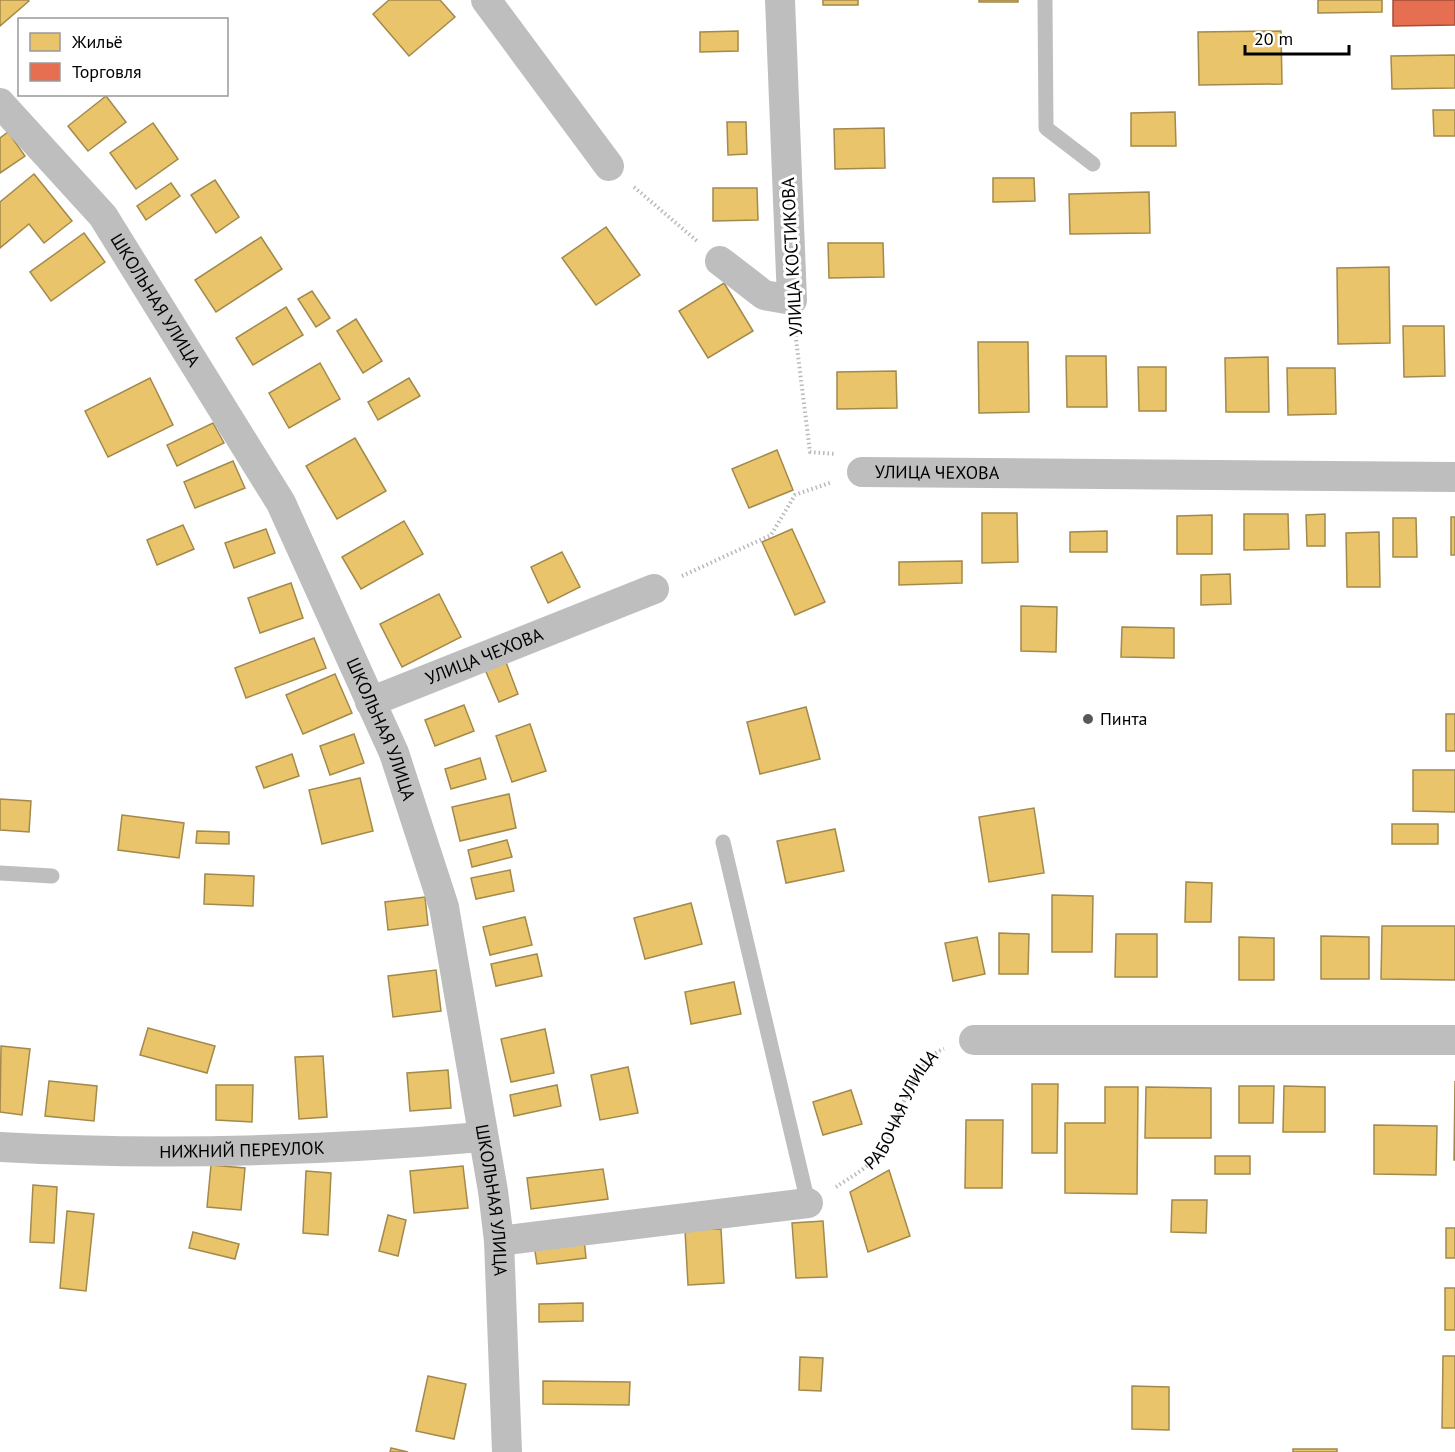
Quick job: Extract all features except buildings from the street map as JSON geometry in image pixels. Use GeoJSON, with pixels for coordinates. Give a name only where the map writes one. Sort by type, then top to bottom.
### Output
{"type":"FeatureCollection","features":[{"type":"Feature","properties":{"kind":"street"},"geometry":{"type":"LineString","coordinates":[[486,0],[609,166]]}},
{"type":"Feature","properties":{"kind":"street","name":"УЛИЦА КОСТИКОВА"},"geometry":{"type":"LineString","coordinates":[[780,0],[792,300]]}},
{"type":"Feature","properties":{"kind":"street","name":"ШКОЛЬНАЯ УЛИЦА"},"geometry":{"type":"LineString","coordinates":[[0,103],[103,216],[281,503],[394,753],[444,907],[499,1241],[507,1452]]}},
{"type":"Feature","properties":{"kind":"street"},"geometry":{"type":"LineString","coordinates":[[720,261],[764,295],[792,300]]}},
{"type":"Feature","properties":{"kind":"street","name":"УЛИЦА ЧЕХОВА"},"geometry":{"type":"LineString","coordinates":[[862,472],[1455,477]]}},
{"type":"Feature","properties":{"kind":"street","name":"УЛИЦА ЧЕХОВА"},"geometry":{"type":"LineString","coordinates":[[370,702],[654,589]]}},
{"type":"Feature","properties":{"kind":"street"},"geometry":{"type":"LineString","coordinates":[[974,1040],[1455,1040]]}},
{"type":"Feature","properties":{"kind":"street","name":"НИЖНИЙ ПЕРЕУЛОК"},"geometry":{"type":"LineString","coordinates":[[0,1147],[272,1150],[382,1145],[481,1137]]}},
{"type":"Feature","properties":{"kind":"street"},"geometry":{"type":"LineString","coordinates":[[499,1241],[808,1203]]}},
{"type":"Feature","properties":{"kind":"lane"},"geometry":{"type":"LineString","coordinates":[[1045,0],[1046,128],[1093,164]]}},
{"type":"Feature","properties":{"kind":"lane"},"geometry":{"type":"LineString","coordinates":[[723,842],[808,1203]]}},
{"type":"Feature","properties":{"kind":"lane"},"geometry":{"type":"LineString","coordinates":[[0,873],[52,876]]}},
{"type":"Feature","properties":{"kind":"path"},"geometry":{"type":"LineString","coordinates":[[609,166],[720,261]]}},
{"type":"Feature","properties":{"kind":"path","name":"УЛИЦА КОСТИКОВА"},"geometry":{"type":"LineString","coordinates":[[792,300],[810,452],[852,455],[862,472]]}},
{"type":"Feature","properties":{"kind":"path","name":"УЛИЦА ЧЕХОВА"},"geometry":{"type":"LineString","coordinates":[[654,589],[771,535],[795,495],[862,472]]}},
{"type":"Feature","properties":{"kind":"path","name":"РАБОЧАЯ УЛИЦА"},"geometry":{"type":"LineString","coordinates":[[808,1203],[838,1185],[879,1154],[920,1071],[936,1051],[974,1040]]}},
{"type":"Feature","properties":{"kind":"place","name":"Пинта"},"geometry":{"type":"Point","coordinates":[1088,719]}}]}
